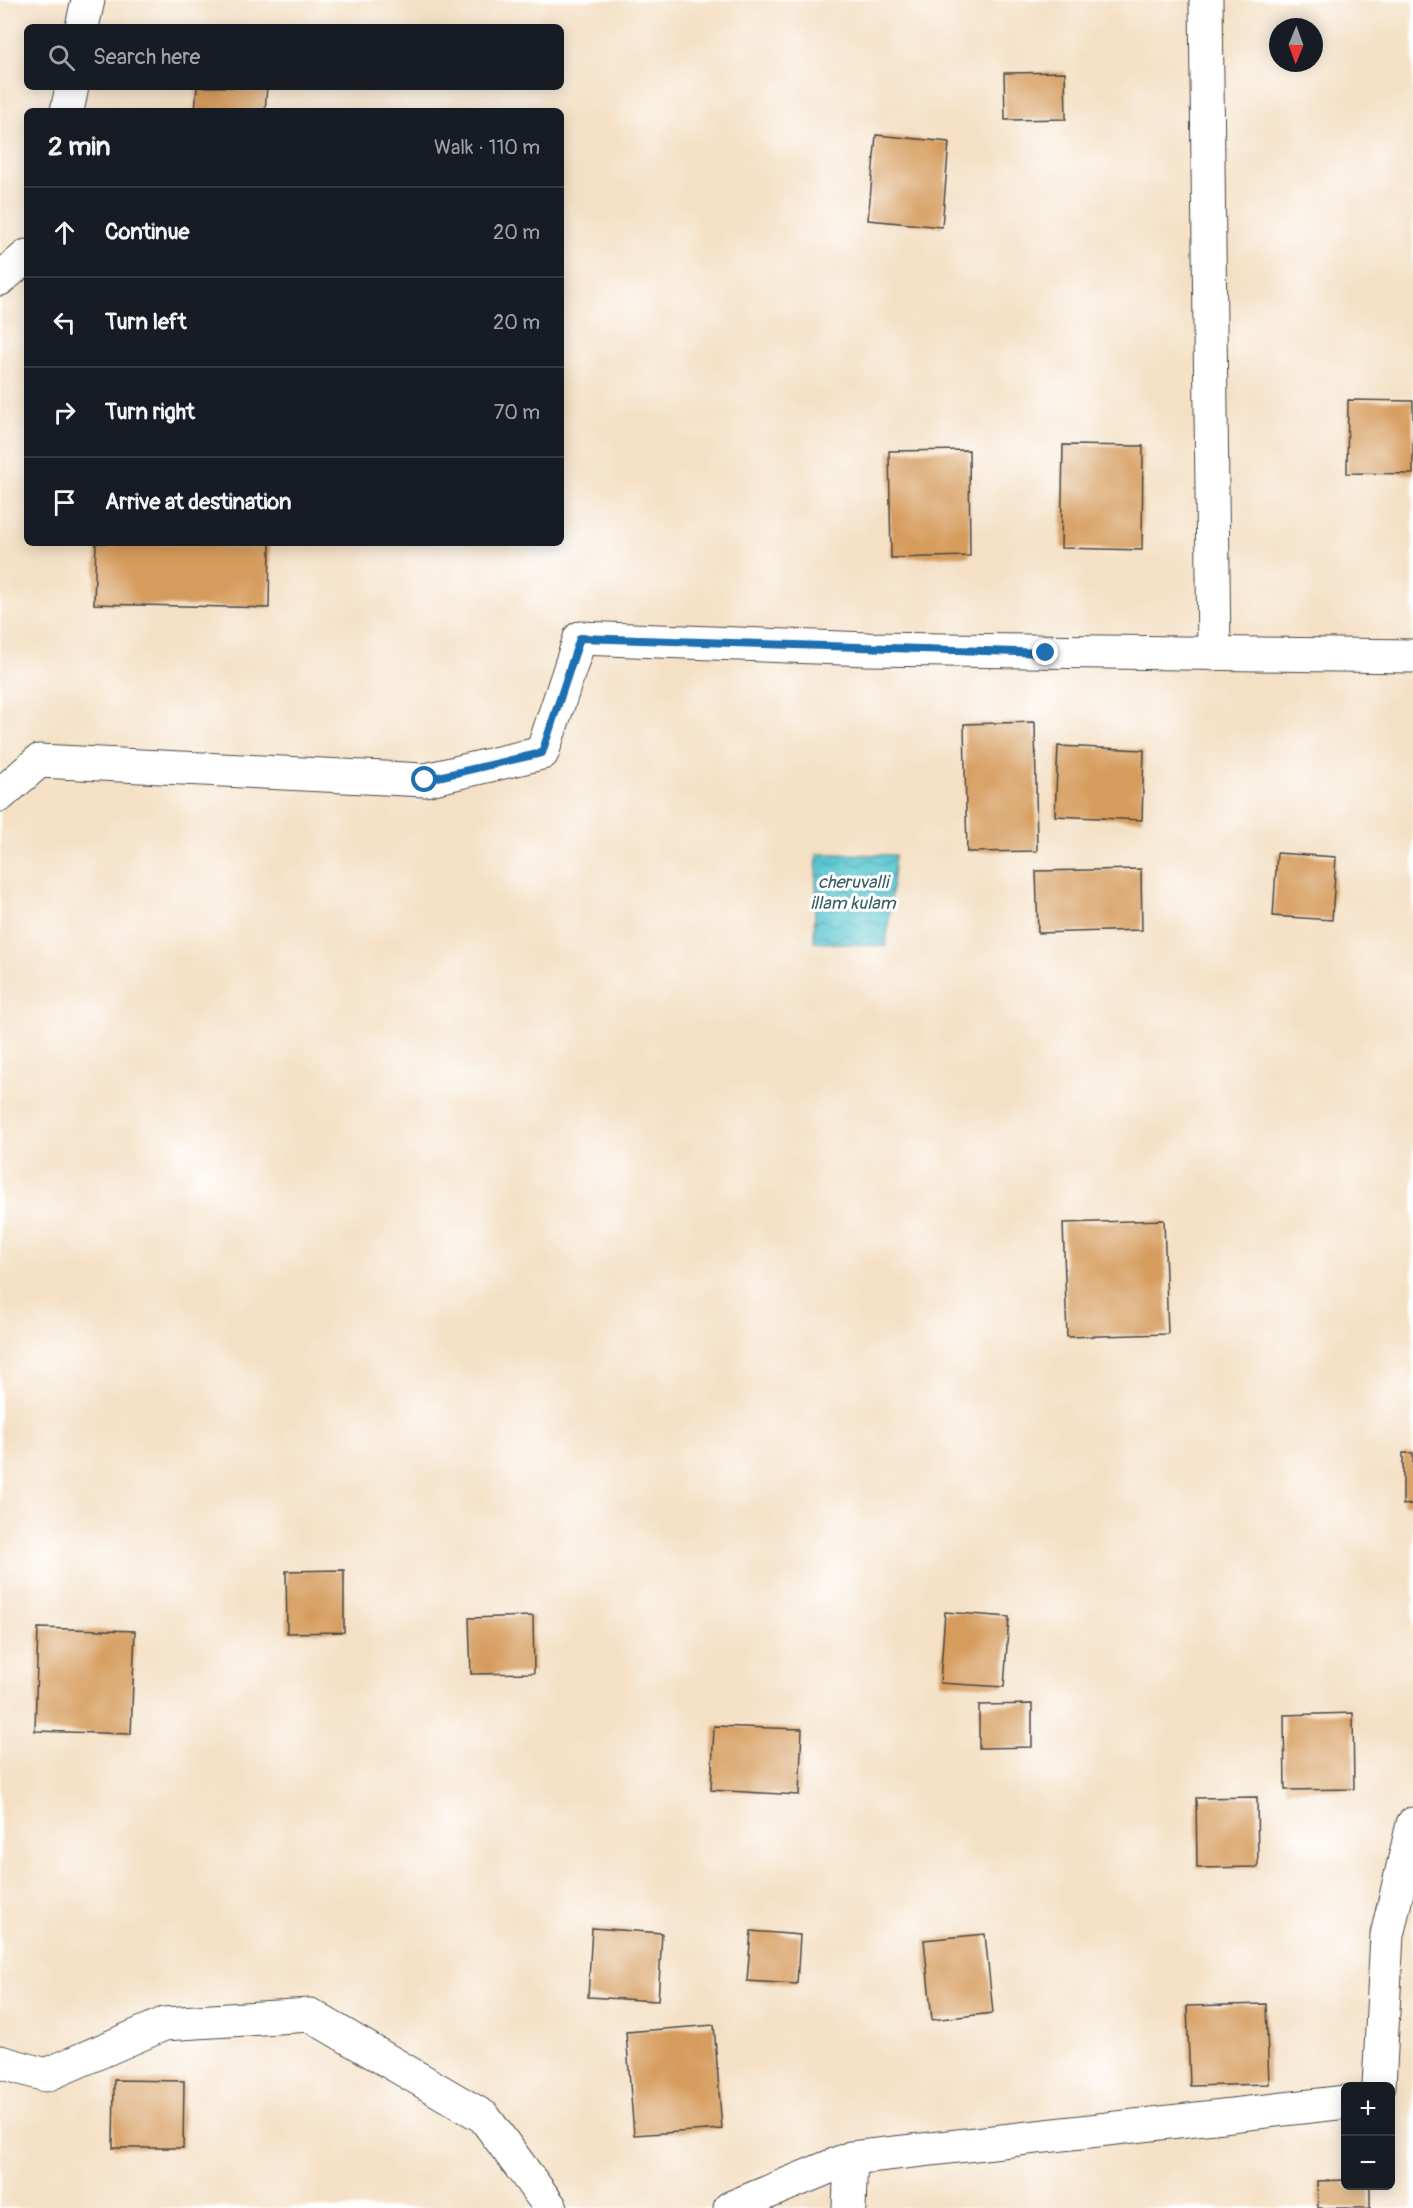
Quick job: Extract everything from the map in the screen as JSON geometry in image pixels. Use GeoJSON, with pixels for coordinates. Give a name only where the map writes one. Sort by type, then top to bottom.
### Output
{"type":"FeatureCollection","features":[{"type":"Feature","properties":{"kind":"street"},"geometry":{"type":"LineString","coordinates":[[83,24],[88,0]]}},
{"type":"Feature","properties":{"kind":"street"},"geometry":{"type":"LineString","coordinates":[[1206,0],[1214,654]]}},
{"type":"Feature","properties":{"kind":"street"},"geometry":{"type":"LineString","coordinates":[[68,108],[71,90]]}},
{"type":"Feature","properties":{"kind":"street"},"geometry":{"type":"LineString","coordinates":[[0,279],[24,259]]}},
{"type":"Feature","properties":{"kind":"street"},"geometry":{"type":"LineString","coordinates":[[0,795],[39,761],[425,780],[542,753],[580,638],[868,649],[1413,656]]}},
{"type":"Feature","properties":{"kind":"street"},"geometry":{"type":"LineString","coordinates":[[1379,2082],[1387,1935],[1413,1824]]}},
{"type":"Feature","properties":{"kind":"street"},"geometry":{"type":"LineString","coordinates":[[0,2062],[46,2075],[164,2024],[310,2015],[484,2117],[551,2208]]}},
{"type":"Feature","properties":{"kind":"street"},"geometry":{"type":"LineString","coordinates":[[730,2208],[851,2158],[1341,2103]]}},
{"type":"Feature","properties":{"kind":"street"},"geometry":{"type":"LineString","coordinates":[[849,2208],[851,2158]]}},
{"type":"Feature","properties":{"kind":"water","name":"cheruvalli illam kulam"},"geometry":{"type":"Polygon","coordinates":[[[817,854],[895,855],[886,946],[814,942],[817,854]]]}},
{"type":"Feature","properties":{"kind":"building"},"geometry":{"type":"Polygon","coordinates":[[[1065,72],[1066,119],[1005,120],[1004,73],[1065,72]]]}},
{"type":"Feature","properties":{"kind":"building"},"geometry":{"type":"Polygon","coordinates":[[[197,90],[267,90],[265,108],[195,108],[197,90]]]}},
{"type":"Feature","properties":{"kind":"building"},"geometry":{"type":"Polygon","coordinates":[[[876,135],[949,142],[942,227],[868,220],[876,135]]]}},
{"type":"Feature","properties":{"kind":"building"},"geometry":{"type":"Polygon","coordinates":[[[1348,400],[1413,401],[1413,474],[1347,473],[1348,400]]]}},
{"type":"Feature","properties":{"kind":"building"},"geometry":{"type":"Polygon","coordinates":[[[1063,445],[1143,446],[1142,550],[1061,548],[1063,445]]]}},
{"type":"Feature","properties":{"kind":"building"},"geometry":{"type":"Polygon","coordinates":[[[969,450],[970,556],[891,558],[889,451],[969,450]]]}},
{"type":"Feature","properties":{"kind":"building"},"geometry":{"type":"Polygon","coordinates":[[[96,546],[270,546],[269,608],[94,604],[96,546]]]}},
{"type":"Feature","properties":{"kind":"building"},"geometry":{"type":"Polygon","coordinates":[[[1035,722],[1037,851],[967,852],[964,724],[1035,722]]]}},
{"type":"Feature","properties":{"kind":"building"},"geometry":{"type":"Polygon","coordinates":[[[1058,746],[1144,750],[1142,820],[1055,816],[1058,746]]]}},
{"type":"Feature","properties":{"kind":"building"},"geometry":{"type":"Polygon","coordinates":[[[1277,853],[1336,857],[1332,920],[1273,916],[1277,853]]]}},
{"type":"Feature","properties":{"kind":"building"},"geometry":{"type":"Polygon","coordinates":[[[1141,869],[1142,930],[1038,933],[1036,871],[1141,869]]]}},
{"type":"Feature","properties":{"kind":"building"},"geometry":{"type":"Polygon","coordinates":[[[1164,1220],[1168,1334],[1067,1337],[1063,1223],[1164,1220]]]}},
{"type":"Feature","properties":{"kind":"building"},"geometry":{"type":"Polygon","coordinates":[[[1403,1453],[1413,1453],[1413,1504],[1403,1505],[1403,1453]]]}},
{"type":"Feature","properties":{"kind":"building"},"geometry":{"type":"Polygon","coordinates":[[[344,1570],[344,1632],[287,1633],[286,1571],[344,1570]]]}},
{"type":"Feature","properties":{"kind":"building"},"geometry":{"type":"Polygon","coordinates":[[[945,1612],[1009,1617],[1004,1687],[940,1683],[945,1612]]]}},
{"type":"Feature","properties":{"kind":"building"},"geometry":{"type":"Polygon","coordinates":[[[533,1616],[534,1673],[471,1674],[469,1618],[533,1616]]]}},
{"type":"Feature","properties":{"kind":"building"},"geometry":{"type":"Polygon","coordinates":[[[38,1628],[135,1631],[131,1734],[35,1731],[38,1628]]]}},
{"type":"Feature","properties":{"kind":"building"},"geometry":{"type":"Polygon","coordinates":[[[1032,1704],[1032,1747],[979,1748],[979,1705],[1032,1704]]]}},
{"type":"Feature","properties":{"kind":"building"},"geometry":{"type":"Polygon","coordinates":[[[1353,1713],[1354,1789],[1285,1790],[1284,1715],[1353,1713]]]}},
{"type":"Feature","properties":{"kind":"building"},"geometry":{"type":"Polygon","coordinates":[[[714,1726],[802,1729],[799,1795],[711,1790],[714,1726]]]}},
{"type":"Feature","properties":{"kind":"building"},"geometry":{"type":"Polygon","coordinates":[[[1257,1797],[1258,1867],[1197,1868],[1196,1798],[1257,1797]]]}},
{"type":"Feature","properties":{"kind":"building"},"geometry":{"type":"Polygon","coordinates":[[[592,1928],[662,1933],[658,2001],[588,1997],[592,1928]]]}},
{"type":"Feature","properties":{"kind":"building"},"geometry":{"type":"Polygon","coordinates":[[[751,1931],[800,1935],[797,1984],[747,1981],[751,1931]]]}},
{"type":"Feature","properties":{"kind":"building"},"geometry":{"type":"Polygon","coordinates":[[[985,1934],[993,2013],[932,2020],[924,1940],[985,1934]]]}},
{"type":"Feature","properties":{"kind":"building"},"geometry":{"type":"Polygon","coordinates":[[[1266,2004],[1269,2084],[1190,2086],[1187,2006],[1266,2004]]]}},
{"type":"Feature","properties":{"kind":"building"},"geometry":{"type":"Polygon","coordinates":[[[714,2025],[722,2129],[634,2135],[626,2032],[714,2025]]]}},
{"type":"Feature","properties":{"kind":"building"},"geometry":{"type":"Polygon","coordinates":[[[114,2080],[184,2081],[183,2148],[113,2148],[114,2080]]]}},
{"type":"Feature","properties":{"kind":"building"},"geometry":{"type":"Polygon","coordinates":[[[1341,2180],[1341,2190],[1370,2190],[1370,2208],[1318,2208],[1317,2181],[1341,2180]]]}},
{"type":"Feature","properties":{"kind":"route"},"geometry":{"type":"LineString","coordinates":[[425,780],[542,753],[580,638],[1046,653]]}}]}
